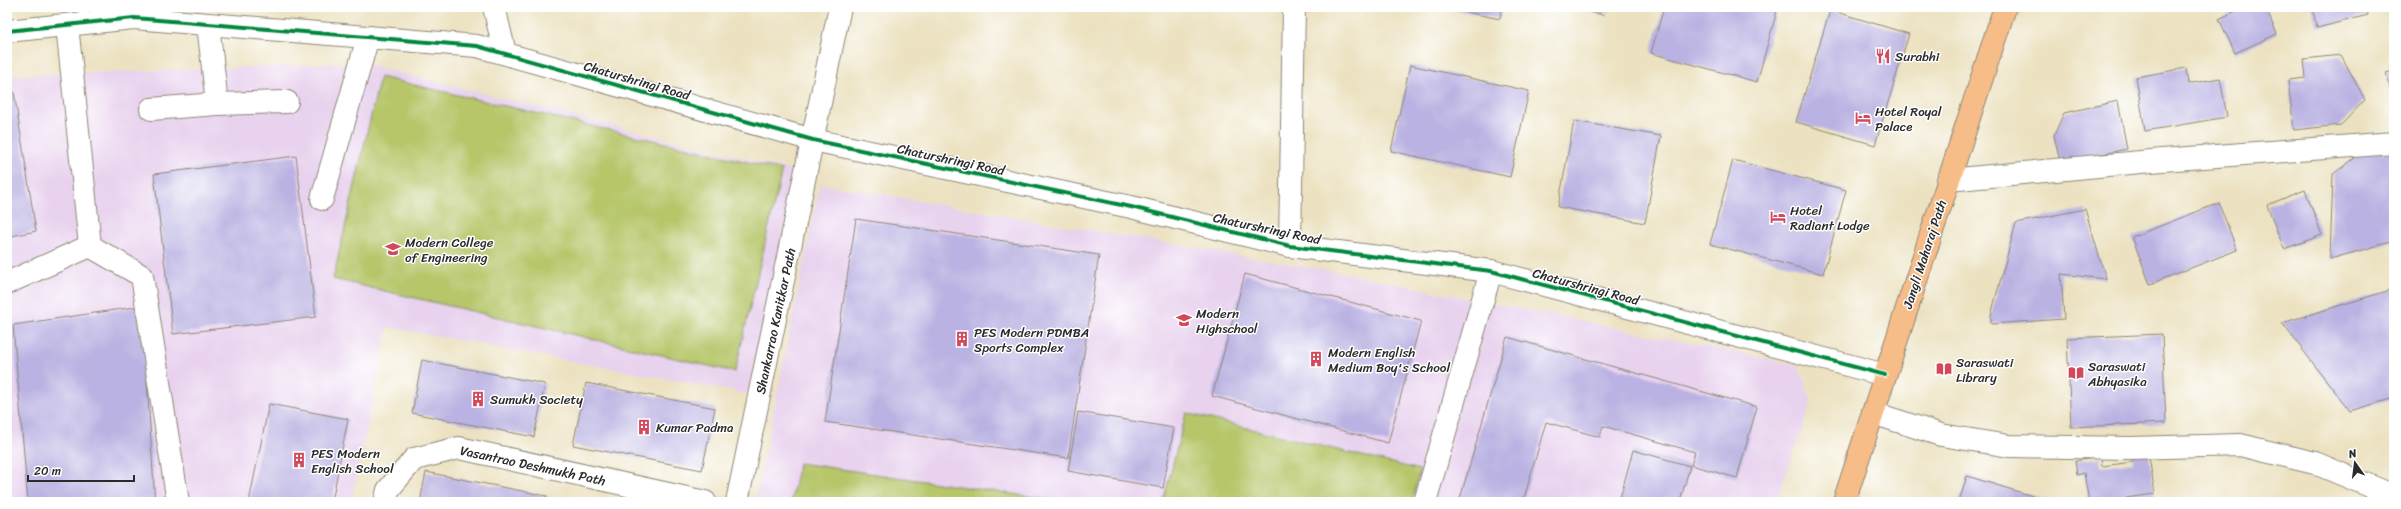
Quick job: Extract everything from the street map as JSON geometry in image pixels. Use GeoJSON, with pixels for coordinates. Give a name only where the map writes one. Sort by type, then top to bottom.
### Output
{"type":"FeatureCollection","features":[{"type":"Feature","properties":{"kind":"main road","name":"Jangli Maharaj Path"},"geometry":{"type":"LineString","coordinates":[[1844,502],[1884,375],[2005,7]]}},
{"type":"Feature","properties":{"kind":"street"},"geometry":{"type":"LineString","coordinates":[[494,7],[505,54]]}},
{"type":"Feature","properties":{"kind":"street","name":"Shankarrao Kanitkar Path"},"geometry":{"type":"LineString","coordinates":[[737,502],[840,7]]}},
{"type":"Feature","properties":{"kind":"street"},"geometry":{"type":"LineString","coordinates":[[1290,246],[1294,7]]}},
{"type":"Feature","properties":{"kind":"street","name":"Chaturshringi Road"},"geometry":{"type":"LineString","coordinates":[[7,31],[67,25],[133,12],[208,24],[477,46],[813,140],[1131,208],[1290,246],[1491,271],[1884,375]]}},
{"type":"Feature","properties":{"kind":"street"},"geometry":{"type":"LineString","coordinates":[[208,24],[217,104]]}},
{"type":"Feature","properties":{"kind":"street"},"geometry":{"type":"LineString","coordinates":[[67,25],[90,246]]}},
{"type":"Feature","properties":{"kind":"street"},"geometry":{"type":"LineString","coordinates":[[322,199],[368,37]]}},
{"type":"Feature","properties":{"kind":"street"},"geometry":{"type":"LineString","coordinates":[[151,109],[217,104],[287,102]]}},
{"type":"Feature","properties":{"kind":"street"},"geometry":{"type":"LineString","coordinates":[[1948,180],[2162,160],[2394,143]]}},
{"type":"Feature","properties":{"kind":"street"},"geometry":{"type":"LineString","coordinates":[[7,283],[90,246]]}},
{"type":"Feature","properties":{"kind":"street"},"geometry":{"type":"LineString","coordinates":[[90,246],[142,276],[178,502]]}},
{"type":"Feature","properties":{"kind":"street"},"geometry":{"type":"LineString","coordinates":[[1425,502],[1491,271]]}},
{"type":"Feature","properties":{"kind":"street"},"geometry":{"type":"LineString","coordinates":[[1872,412],[1941,435],[2010,446],[2130,448],[2240,445],[2315,463],[2394,496]]}},
{"type":"Feature","properties":{"kind":"street","name":"Vasantrao Deshmukh Path"},"geometry":{"type":"LineString","coordinates":[[385,502],[388,490],[414,459],[459,448],[705,502]]}},
{"type":"Feature","properties":{"kind":"shaded area","name":"Modern College of Engineering"},"geometry":{"type":"Polygon","coordinates":[[[359,63],[796,171],[748,394],[388,327],[351,502],[7,502],[7,76],[359,63]]]}},
{"type":"Feature","properties":{"kind":"shaded area","name":"Modern Highschool"},"geometry":{"type":"Polygon","coordinates":[[[820,184],[1353,275],[1798,365],[1812,401],[1776,502],[755,502],[820,184]]]}},
{"type":"Feature","properties":{"kind":"green space"},"geometry":{"type":"Polygon","coordinates":[[[380,77],[782,170],[735,372],[333,279],[380,77]]]}},
{"type":"Feature","properties":{"kind":"green space"},"geometry":{"type":"Polygon","coordinates":[[[1186,413],[1420,470],[1412,502],[1163,502],[1186,413]]]}},
{"type":"Feature","properties":{"kind":"green space"},"geometry":{"type":"Polygon","coordinates":[[[799,463],[1068,502],[791,502],[799,463]]]}},
{"type":"Feature","properties":{"kind":"building"},"geometry":{"type":"Polygon","coordinates":[[[1441,7],[1502,7],[1500,19],[1441,7]]]}},
{"type":"Feature","properties":{"kind":"building"},"geometry":{"type":"Polygon","coordinates":[[[1568,7],[1606,7],[1604,15],[1568,7]]]}},
{"type":"Feature","properties":{"kind":"building"},"geometry":{"type":"Polygon","coordinates":[[[1664,7],[1778,7],[1757,82],[1651,53],[1664,7]]]}},
{"type":"Feature","properties":{"kind":"building"},"geometry":{"type":"Polygon","coordinates":[[[2244,7],[2265,7],[2277,34],[2235,53],[2219,19],[2244,7]]]}},
{"type":"Feature","properties":{"kind":"building"},"geometry":{"type":"Polygon","coordinates":[[[2312,7],[2366,7],[2368,15],[2317,28],[2312,7]]]}},
{"type":"Feature","properties":{"kind":"building"},"geometry":{"type":"Polygon","coordinates":[[[1830,10],[1909,34],[1875,145],[1796,122],[1830,10]]]}},
{"type":"Feature","properties":{"kind":"building"},"geometry":{"type":"Polygon","coordinates":[[[2341,55],[2365,100],[2341,125],[2294,130],[2288,80],[2306,78],[2304,59],[2341,55]]]}},
{"type":"Feature","properties":{"kind":"building"},"geometry":{"type":"Polygon","coordinates":[[[1410,65],[1529,91],[1510,177],[1391,151],[1410,65]]]}},
{"type":"Feature","properties":{"kind":"building"},"geometry":{"type":"Polygon","coordinates":[[[2186,68],[2188,84],[2220,78],[2227,117],[2145,131],[2136,77],[2186,68]]]}},
{"type":"Feature","properties":{"kind":"building"},"geometry":{"type":"Polygon","coordinates":[[[2394,71],[2394,100],[2386,73],[2394,71]]]}},
{"type":"Feature","properties":{"kind":"building"},"geometry":{"type":"Polygon","coordinates":[[[14,92],[36,231],[7,237],[7,93],[14,92]]]}},
{"type":"Feature","properties":{"kind":"building"},"geometry":{"type":"Polygon","coordinates":[[[2118,101],[2127,149],[2060,162],[2054,135],[2064,113],[2118,101]]]}},
{"type":"Feature","properties":{"kind":"building"},"geometry":{"type":"Polygon","coordinates":[[[1574,121],[1661,136],[1645,223],[1558,207],[1574,121]]]}},
{"type":"Feature","properties":{"kind":"building"},"geometry":{"type":"Polygon","coordinates":[[[2394,151],[2394,241],[2330,259],[2333,174],[2363,152],[2394,151]]]}},
{"type":"Feature","properties":{"kind":"building"},"geometry":{"type":"Polygon","coordinates":[[[296,156],[316,317],[173,334],[154,174],[296,156]]]}},
{"type":"Feature","properties":{"kind":"building","name":"Hotel Radiant Lodge"},"geometry":{"type":"Polygon","coordinates":[[[1733,160],[1846,190],[1823,274],[1710,244],[1733,160]]]}},
{"type":"Feature","properties":{"kind":"building"},"geometry":{"type":"Polygon","coordinates":[[[2305,190],[2322,235],[2284,249],[2267,205],[2305,190]]]}},
{"type":"Feature","properties":{"kind":"building"},"geometry":{"type":"Polygon","coordinates":[[[2219,203],[2237,250],[2150,284],[2132,237],[2219,203]]]}},
{"type":"Feature","properties":{"kind":"building"},"geometry":{"type":"Polygon","coordinates":[[[2085,209],[2106,279],[2061,274],[2064,319],[1991,324],[1991,315],[2016,223],[2085,209]]]}},
{"type":"Feature","properties":{"kind":"building","name":"PES Modern PDMBA Sports Complex"},"geometry":{"type":"Polygon","coordinates":[[[856,219],[1099,255],[1068,458],[825,422],[856,219]]]}},
{"type":"Feature","properties":{"kind":"building","name":"Modern English Medium Boy's School"},"geometry":{"type":"Polygon","coordinates":[[[1245,274],[1421,321],[1388,443],[1212,396],[1245,274]]]}},
{"type":"Feature","properties":{"kind":"building"},"geometry":{"type":"Polygon","coordinates":[[[2394,289],[2394,398],[2350,411],[2282,323],[2394,289]]]}},
{"type":"Feature","properties":{"kind":"building"},"geometry":{"type":"Polygon","coordinates":[[[142,306],[155,502],[28,502],[13,325],[142,306]]]}},
{"type":"Feature","properties":{"kind":"building"},"geometry":{"type":"Polygon","coordinates":[[[2162,334],[2166,423],[2071,427],[2067,338],[2162,334]]]}},
{"type":"Feature","properties":{"kind":"building"},"geometry":{"type":"Polygon","coordinates":[[[1507,337],[1757,407],[1737,478],[1691,465],[1695,452],[1603,426],[1600,437],[1546,422],[1523,502],[1459,502],[1507,337]]]}},
{"type":"Feature","properties":{"kind":"building","name":"Sumukh Society"},"geometry":{"type":"Polygon","coordinates":[[[422,360],[545,384],[534,437],[412,413],[422,360]]]}},
{"type":"Feature","properties":{"kind":"building","name":"Kumar Padma"},"geometry":{"type":"Polygon","coordinates":[[[586,383],[715,408],[702,470],[573,445],[586,383]]]}},
{"type":"Feature","properties":{"kind":"building","name":"PES Modern English School"},"geometry":{"type":"Polygon","coordinates":[[[269,404],[348,419],[332,502],[249,502],[269,404]]]}},
{"type":"Feature","properties":{"kind":"building"},"geometry":{"type":"Polygon","coordinates":[[[1078,412],[1174,428],[1163,488],[1068,471],[1078,412]]]}},
{"type":"Feature","properties":{"kind":"building"},"geometry":{"type":"Polygon","coordinates":[[[1633,450],[1690,466],[1680,502],[1619,502],[1633,450]]]}},
{"type":"Feature","properties":{"kind":"building"},"geometry":{"type":"Polygon","coordinates":[[[2148,450],[2155,494],[2126,498],[2127,502],[2089,502],[2084,473],[2077,475],[2075,461],[2101,457],[2102,466],[2133,462],[2132,453],[2148,450]]]}},
{"type":"Feature","properties":{"kind":"building"},"geometry":{"type":"Polygon","coordinates":[[[426,472],[547,496],[546,502],[420,502],[426,472]]]}},
{"type":"Feature","properties":{"kind":"building"},"geometry":{"type":"Polygon","coordinates":[[[1967,476],[2052,502],[1959,502],[1967,476]]]}},
{"type":"Feature","properties":{"kind":"cycle path"},"geometry":{"type":"LineString","coordinates":[[7,31],[134,18],[477,46],[813,140],[1131,207],[1290,246],[1491,271],[1885,375]]}},
{"type":"Feature","properties":{"kind":"place","name":"Surabhi"},"geometry":{"type":"Point","coordinates":[1883,56]}},
{"type":"Feature","properties":{"kind":"place","name":"Hotel Royal Palace"},"geometry":{"type":"Point","coordinates":[1863,118]}},
{"type":"Feature","properties":{"kind":"place","name":"Hotel Radiant Lodge"},"geometry":{"type":"Point","coordinates":[1778,217]}},
{"type":"Feature","properties":{"kind":"place","name":"Modern College of Engineering"},"geometry":{"type":"Point","coordinates":[393,249]}},
{"type":"Feature","properties":{"kind":"place","name":"Modern Highschool"},"geometry":{"type":"Point","coordinates":[1184,320]}},
{"type":"Feature","properties":{"kind":"place","name":"PES Modern PDMBA Sports Complex"},"geometry":{"type":"Point","coordinates":[962,339]}},
{"type":"Feature","properties":{"kind":"place","name":"Modern English Medium Boy's School"},"geometry":{"type":"Point","coordinates":[1316,359]}},
{"type":"Feature","properties":{"kind":"place","name":"Saraswati Library"},"geometry":{"type":"Point","coordinates":[1944,369]}},
{"type":"Feature","properties":{"kind":"place","name":"Saraswati Abhyasika"},"geometry":{"type":"Point","coordinates":[2076,373]}},
{"type":"Feature","properties":{"kind":"place","name":"Sumukh Society"},"geometry":{"type":"Point","coordinates":[478,399]}},
{"type":"Feature","properties":{"kind":"place","name":"Kumar Padma"},"geometry":{"type":"Point","coordinates":[644,427]}},
{"type":"Feature","properties":{"kind":"place","name":"PES Modern English School"},"geometry":{"type":"Point","coordinates":[299,460]}}]}
